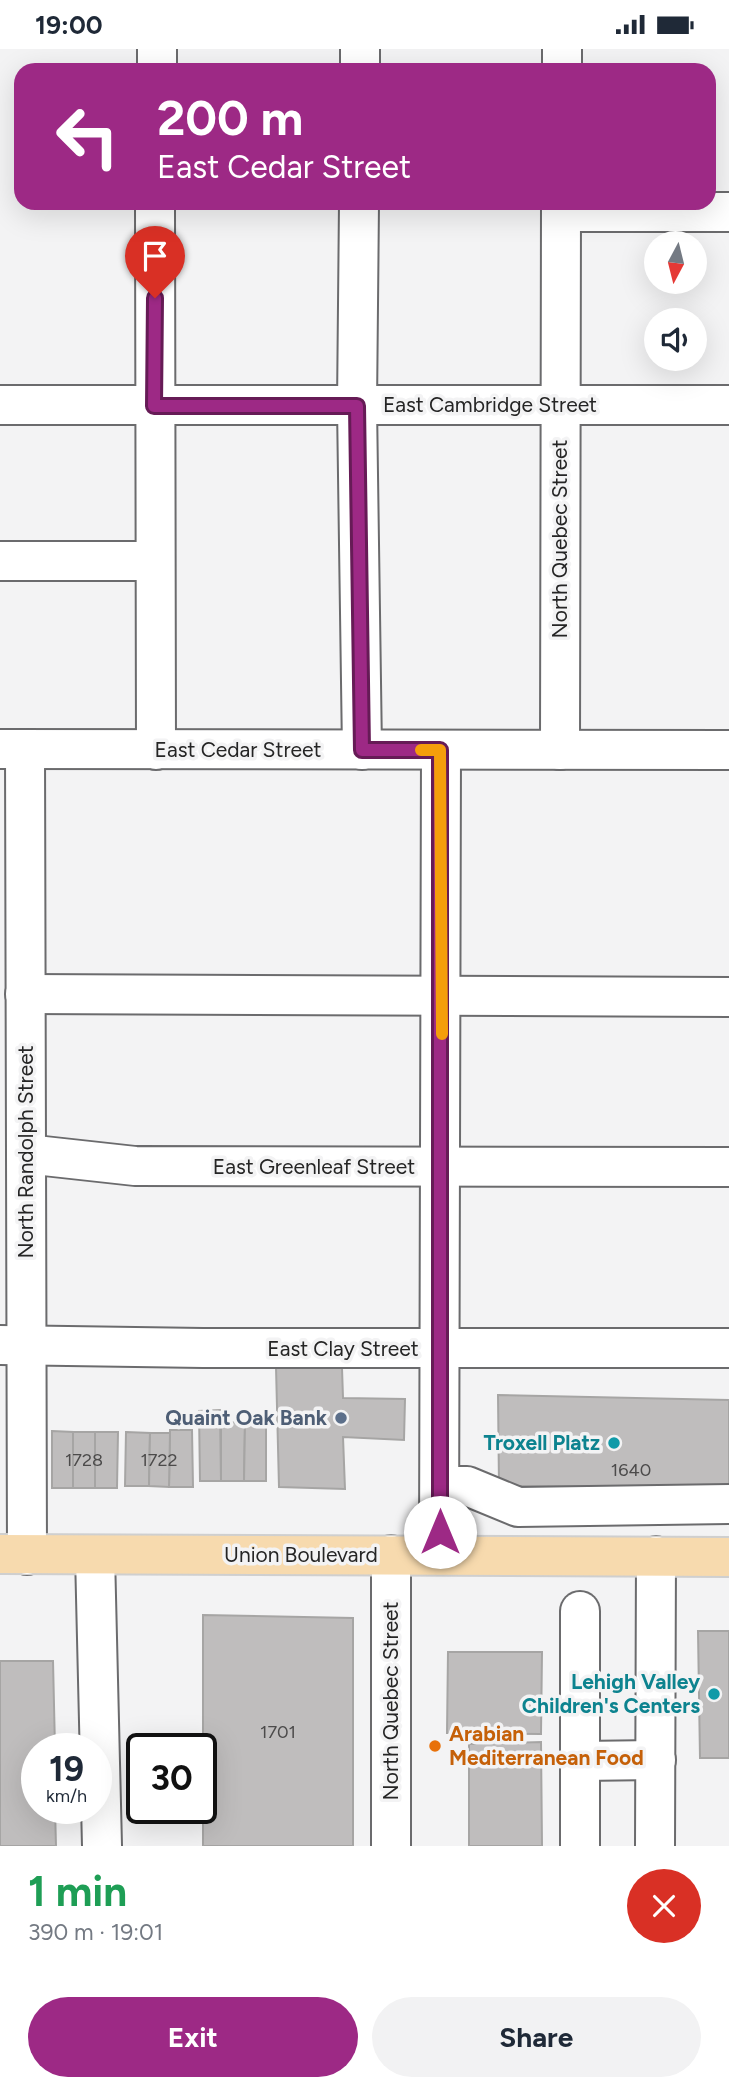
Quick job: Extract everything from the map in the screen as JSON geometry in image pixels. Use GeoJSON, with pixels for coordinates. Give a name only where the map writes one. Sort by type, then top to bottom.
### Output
{"type":"FeatureCollection","features":[{"type":"Feature","properties":{"kind":"main road","name":"Union Boulevard"},"geometry":{"type":"LineString","coordinates":[[13,1555],[729,1556]]}},
{"type":"Feature","properties":{"kind":"street"},"geometry":{"type":"LineString","coordinates":[[155,210],[156,750]]}},
{"type":"Feature","properties":{"kind":"street"},"geometry":{"type":"LineString","coordinates":[[359,210],[357,406],[362,750]]}},
{"type":"Feature","properties":{"kind":"street","name":"North Quebec Street"},"geometry":{"type":"LineString","coordinates":[[560,750],[561,210]]}},
{"type":"Feature","properties":{"kind":"street"},"geometry":{"type":"LineString","coordinates":[[645,210],[729,212]]}},
{"type":"Feature","properties":{"kind":"street","name":"East Cambridge Street"},"geometry":{"type":"LineString","coordinates":[[0,405],[729,405]]}},
{"type":"Feature","properties":{"kind":"street"},"geometry":{"type":"LineString","coordinates":[[0,561],[155,561]]}},
{"type":"Feature","properties":{"kind":"street","name":"East Cedar Street"},"geometry":{"type":"LineString","coordinates":[[12,749],[729,750]]}},
{"type":"Feature","properties":{"kind":"street","name":"North Randolph Street"},"geometry":{"type":"LineString","coordinates":[[12,749],[13,942],[25,994],[17,1148],[13,1555]]}},
{"type":"Feature","properties":{"kind":"street"},"geometry":{"type":"LineString","coordinates":[[439,1555],[442,997],[440,750]]}},
{"type":"Feature","properties":{"kind":"street"},"geometry":{"type":"LineString","coordinates":[[25,994],[729,997]]}},
{"type":"Feature","properties":{"kind":"street","name":"East Greenleaf Street"},"geometry":{"type":"LineString","coordinates":[[17,1148],[135,1166],[729,1167]]}},
{"type":"Feature","properties":{"kind":"street","name":"East Clay Street"},"geometry":{"type":"LineString","coordinates":[[13,1345],[440,1349],[729,1348]]}},
{"type":"Feature","properties":{"kind":"street"},"geometry":{"type":"LineString","coordinates":[[440,1486],[467,1486],[518,1507],[729,1504]]}},
{"type":"Feature","properties":{"kind":"street"},"geometry":{"type":"LineString","coordinates":[[94,1555],[102,1846]]}},
{"type":"Feature","properties":{"kind":"street","name":"North Quebec Street"},"geometry":{"type":"LineString","coordinates":[[391,1555],[391,1846]]}},
{"type":"Feature","properties":{"kind":"street"},"geometry":{"type":"LineString","coordinates":[[655,1846],[656,1556]]}},
{"type":"Feature","properties":{"kind":"street"},"geometry":{"type":"LineString","coordinates":[[580,1611],[580,1846]]}},
{"type":"Feature","properties":{"kind":"street"},"geometry":{"type":"LineString","coordinates":[[581,1761],[656,1760]]}},
{"type":"Feature","properties":{"kind":"building","name":"Quaint Oak Bank"},"geometry":{"type":"Polygon","coordinates":[[[276,1367],[342,1368],[343,1398],[405,1399],[404,1440],[343,1437],[345,1489],[279,1487],[276,1367]]]}},
{"type":"Feature","properties":{"kind":"building","name":"Troxell Platz"},"geometry":{"type":"Polygon","coordinates":[[[498,1395],[729,1400],[729,1487],[499,1486],[498,1395]]]}},
{"type":"Feature","properties":{"kind":"building"},"geometry":{"type":"Polygon","coordinates":[[[220,1410],[221,1481],[200,1481],[199,1411],[220,1410]]]}},
{"type":"Feature","properties":{"kind":"building"},"geometry":{"type":"Polygon","coordinates":[[[221,1422],[245,1423],[244,1481],[221,1481],[221,1422]]]}},
{"type":"Feature","properties":{"kind":"building"},"geometry":{"type":"Polygon","coordinates":[[[245,1423],[266,1423],[266,1481],[244,1481],[245,1423]]]}},
{"type":"Feature","properties":{"kind":"building"},"geometry":{"type":"Polygon","coordinates":[[[170,1430],[192,1430],[193,1487],[169,1487],[170,1430]]]}},
{"type":"Feature","properties":{"kind":"building"},"geometry":{"type":"Polygon","coordinates":[[[52,1431],[73,1432],[73,1488],[52,1488],[52,1431]]]}},
{"type":"Feature","properties":{"kind":"building"},"geometry":{"type":"Polygon","coordinates":[[[73,1432],[95,1432],[95,1488],[73,1488],[73,1432]]]}},
{"type":"Feature","properties":{"kind":"building"},"geometry":{"type":"Polygon","coordinates":[[[95,1432],[118,1432],[117,1488],[95,1488],[95,1432]]]}},
{"type":"Feature","properties":{"kind":"building"},"geometry":{"type":"Polygon","coordinates":[[[126,1432],[150,1433],[149,1486],[125,1486],[126,1432]]]}},
{"type":"Feature","properties":{"kind":"building"},"geometry":{"type":"Polygon","coordinates":[[[150,1433],[170,1433],[169,1487],[149,1486],[150,1433]]]}},
{"type":"Feature","properties":{"kind":"building"},"geometry":{"type":"Polygon","coordinates":[[[203,1615],[353,1618],[353,1846],[203,1846],[203,1824],[217,1824],[217,1733],[203,1733],[203,1615]]]}},
{"type":"Feature","properties":{"kind":"building","name":"Lehigh Valley Children's Centers"},"geometry":{"type":"Polygon","coordinates":[[[698,1631],[729,1631],[729,1758],[700,1758],[698,1631]]]}},
{"type":"Feature","properties":{"kind":"building"},"geometry":{"type":"Polygon","coordinates":[[[448,1652],[542,1652],[541,1734],[447,1733],[448,1652]]]}},
{"type":"Feature","properties":{"kind":"building"},"geometry":{"type":"Polygon","coordinates":[[[0,1661],[53,1661],[55,1733],[21,1733],[21,1824],[55,1824],[56,1846],[0,1846],[0,1661]]]}},
{"type":"Feature","properties":{"kind":"building"},"geometry":{"type":"Polygon","coordinates":[[[541,1742],[542,1846],[469,1846],[469,1744],[541,1742]]]}},
{"type":"Feature","properties":{"kind":"slow traffic"},"geometry":{"type":"LineString","coordinates":[[421,750],[440,750],[442,1034]]}},
{"type":"Feature","properties":{"kind":"place","name":"Quaint Oak Bank"},"geometry":{"type":"Point","coordinates":[341,1418]}},
{"type":"Feature","properties":{"kind":"place","name":"Troxell Platz"},"geometry":{"type":"Point","coordinates":[614,1443]}},
{"type":"Feature","properties":{"kind":"place","name":"Lehigh Valley Children's Centers"},"geometry":{"type":"Point","coordinates":[714,1694]}},
{"type":"Feature","properties":{"kind":"place","name":"Arabian Mediterranean Food"},"geometry":{"type":"Point","coordinates":[435,1746]}},
{"type":"Feature","properties":{"kind":"route"},"geometry":{"type":"LineString","coordinates":[[155,298],[154,406],[357,406],[362,750],[440,750],[440,1532]]}}]}
